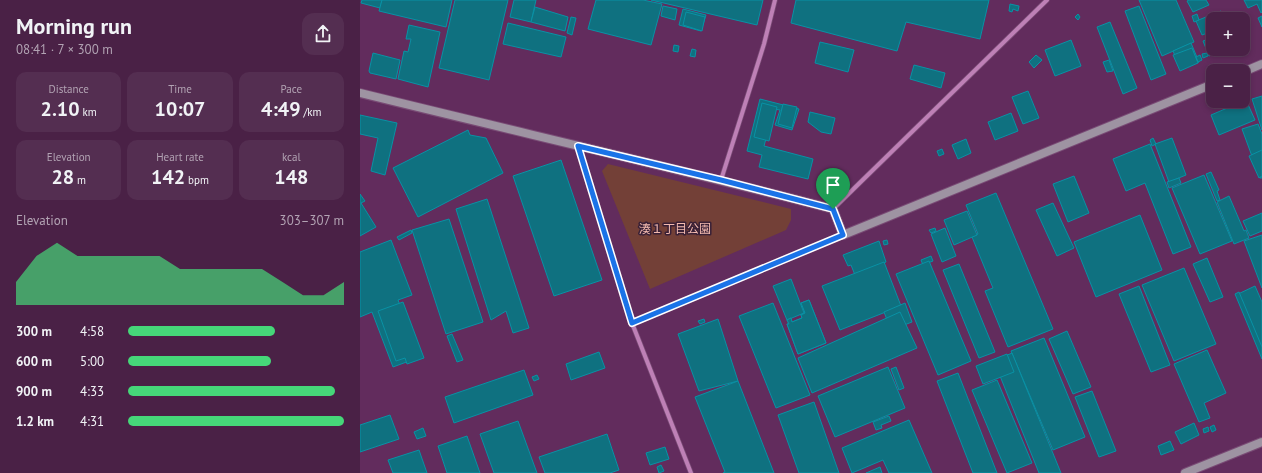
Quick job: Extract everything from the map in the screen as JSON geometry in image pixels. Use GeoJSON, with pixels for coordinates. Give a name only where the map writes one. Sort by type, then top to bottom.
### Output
{"type":"FeatureCollection","features":[{"type":"Feature","properties":{"kind":"street"},"geometry":{"type":"LineString","coordinates":[[721,180],[764,44],[775,0]]}},
{"type":"Feature","properties":{"kind":"street"},"geometry":{"type":"LineString","coordinates":[[833,209],[1047,0]]}},
{"type":"Feature","properties":{"kind":"street"},"geometry":{"type":"LineString","coordinates":[[1250,69],[1262,64]]}},
{"type":"Feature","properties":{"kind":"street"},"geometry":{"type":"LineString","coordinates":[[632,323],[1206,87]]}},
{"type":"Feature","properties":{"kind":"street"},"geometry":{"type":"LineString","coordinates":[[360,93],[721,180],[833,209]]}},
{"type":"Feature","properties":{"kind":"street"},"geometry":{"type":"LineString","coordinates":[[578,146],[632,323],[691,473]]}},
{"type":"Feature","properties":{"kind":"street"},"geometry":{"type":"LineString","coordinates":[[833,209],[843,235]]}},
{"type":"Feature","properties":{"kind":"street"},"geometry":{"type":"LineString","coordinates":[[1185,473],[1262,442]]}},
{"type":"Feature","properties":{"kind":"green space","name":"湊１丁目公園"},"geometry":{"type":"Polygon","coordinates":[[[608,164],[791,209],[791,220],[786,230],[650,289],[602,171],[608,164]]]}},
{"type":"Feature","properties":{"kind":"building"},"geometry":{"type":"Polygon","coordinates":[[[362,0],[382,0],[380,8],[361,3],[362,0]]]}},
{"type":"Feature","properties":{"kind":"building"},"geometry":{"type":"Polygon","coordinates":[[[382,0],[452,0],[446,27],[379,11],[382,0]]]}},
{"type":"Feature","properties":{"kind":"building"},"geometry":{"type":"Polygon","coordinates":[[[455,0],[508,0],[489,80],[439,68],[455,0]]]}},
{"type":"Feature","properties":{"kind":"building"},"geometry":{"type":"Polygon","coordinates":[[[514,0],[536,0],[531,22],[510,17],[514,0]]]}},
{"type":"Feature","properties":{"kind":"building"},"geometry":{"type":"Polygon","coordinates":[[[596,0],[643,0],[662,4],[651,45],[588,29],[596,0]]]}},
{"type":"Feature","properties":{"kind":"building"},"geometry":{"type":"Polygon","coordinates":[[[651,0],[763,0],[757,25],[651,0]]]}},
{"type":"Feature","properties":{"kind":"building"},"geometry":{"type":"Polygon","coordinates":[[[796,0],[989,0],[980,39],[906,22],[897,51],[791,23],[796,0]]]}},
{"type":"Feature","properties":{"kind":"building"},"geometry":{"type":"Polygon","coordinates":[[[1139,0],[1176,0],[1194,42],[1162,56],[1139,0]]]}},
{"type":"Feature","properties":{"kind":"building"},"geometry":{"type":"Polygon","coordinates":[[[1206,0],[1209,5],[1193,12],[1187,1],[1206,0]]]}},
{"type":"Feature","properties":{"kind":"building"},"geometry":{"type":"Polygon","coordinates":[[[1244,0],[1262,0],[1262,12],[1261,13],[1257,4],[1248,8],[1244,0]]]}},
{"type":"Feature","properties":{"kind":"building"},"geometry":{"type":"Polygon","coordinates":[[[1010,4],[1019,6],[1018,11],[1013,9],[1012,12],[1009,11],[1010,4]]]}},
{"type":"Feature","properties":{"kind":"building"},"geometry":{"type":"Polygon","coordinates":[[[663,6],[677,9],[675,20],[661,16],[663,6]]]}},
{"type":"Feature","properties":{"kind":"building"},"geometry":{"type":"Polygon","coordinates":[[[1139,6],[1166,74],[1151,80],[1125,11],[1139,6]]]}},
{"type":"Feature","properties":{"kind":"building"},"geometry":{"type":"Polygon","coordinates":[[[535,7],[568,17],[565,31],[531,22],[535,7]]]}},
{"type":"Feature","properties":{"kind":"building"},"geometry":{"type":"Polygon","coordinates":[[[683,9],[706,15],[701,31],[679,25],[683,9]]]}},
{"type":"Feature","properties":{"kind":"building"},"geometry":{"type":"Polygon","coordinates":[[[686,12],[705,17],[702,31],[683,25],[686,12]]]}},
{"type":"Feature","properties":{"kind":"building"},"geometry":{"type":"Polygon","coordinates":[[[1078,14],[1080,17],[1078,20],[1075,17],[1078,14]]]}},
{"type":"Feature","properties":{"kind":"building"},"geometry":{"type":"Polygon","coordinates":[[[1197,14],[1199,20],[1194,22],[1192,16],[1197,14]]]}},
{"type":"Feature","properties":{"kind":"building"},"geometry":{"type":"Polygon","coordinates":[[[1262,16],[1262,27],[1258,18],[1262,16]]]}},
{"type":"Feature","properties":{"kind":"building"},"geometry":{"type":"Polygon","coordinates":[[[571,17],[576,18],[572,35],[567,33],[571,17]]]}},
{"type":"Feature","properties":{"kind":"building"},"geometry":{"type":"Polygon","coordinates":[[[1206,17],[1206,34],[1202,35],[1196,21],[1206,17]]]}},
{"type":"Feature","properties":{"kind":"building"},"geometry":{"type":"Polygon","coordinates":[[[1110,22],[1137,88],[1123,94],[1097,27],[1110,22]]]}},
{"type":"Feature","properties":{"kind":"building"},"geometry":{"type":"Polygon","coordinates":[[[508,23],[566,37],[561,57],[503,44],[508,23]]]}},
{"type":"Feature","properties":{"kind":"building"},"geometry":{"type":"Polygon","coordinates":[[[409,25],[440,32],[428,87],[398,79],[404,51],[408,52],[411,39],[406,39],[409,25]]]}},
{"type":"Feature","properties":{"kind":"building"},"geometry":{"type":"Polygon","coordinates":[[[1071,40],[1081,66],[1055,76],[1045,50],[1071,40]]]}},
{"type":"Feature","properties":{"kind":"building"},"geometry":{"type":"Polygon","coordinates":[[[1206,40],[1206,48],[1203,41],[1206,40]]]}},
{"type":"Feature","properties":{"kind":"building"},"geometry":{"type":"Polygon","coordinates":[[[820,42],[854,50],[848,72],[815,63],[820,42]]]}},
{"type":"Feature","properties":{"kind":"building"},"geometry":{"type":"Polygon","coordinates":[[[1191,43],[1199,62],[1181,69],[1173,51],[1191,43]]]}},
{"type":"Feature","properties":{"kind":"building"},"geometry":{"type":"Polygon","coordinates":[[[674,45],[679,46],[678,52],[673,51],[674,45]]]}},
{"type":"Feature","properties":{"kind":"building"},"geometry":{"type":"Polygon","coordinates":[[[1192,48],[1198,63],[1180,71],[1173,55],[1192,48]]]}},
{"type":"Feature","properties":{"kind":"building"},"geometry":{"type":"Polygon","coordinates":[[[692,49],[696,50],[695,57],[690,56],[692,49]]]}},
{"type":"Feature","properties":{"kind":"building"},"geometry":{"type":"Polygon","coordinates":[[[373,53],[400,60],[396,79],[370,73],[369,71],[373,53]]]}},
{"type":"Feature","properties":{"kind":"building"},"geometry":{"type":"Polygon","coordinates":[[[1206,53],[1206,56],[1208,56],[1203,58],[1202,54],[1206,53]]]}},
{"type":"Feature","properties":{"kind":"building"},"geometry":{"type":"Polygon","coordinates":[[[1036,55],[1042,60],[1034,68],[1029,62],[1036,55]]]}},
{"type":"Feature","properties":{"kind":"building"},"geometry":{"type":"Polygon","coordinates":[[[1200,55],[1202,60],[1198,62],[1196,57],[1200,55]]]}},
{"type":"Feature","properties":{"kind":"building"},"geometry":{"type":"Polygon","coordinates":[[[1109,60],[1113,71],[1107,72],[1103,62],[1109,60]]]}},
{"type":"Feature","properties":{"kind":"building"},"geometry":{"type":"Polygon","coordinates":[[[914,65],[945,73],[941,88],[910,79],[914,65]]]}},
{"type":"Feature","properties":{"kind":"building"},"geometry":{"type":"Polygon","coordinates":[[[1028,91],[1039,118],[1023,124],[1012,97],[1028,91]]]}},
{"type":"Feature","properties":{"kind":"building"},"geometry":{"type":"Polygon","coordinates":[[[1262,96],[1262,130],[1252,99],[1262,96]]]}},
{"type":"Feature","properties":{"kind":"building"},"geometry":{"type":"Polygon","coordinates":[[[760,99],[799,109],[792,130],[775,125],[780,110],[774,109],[764,146],[813,159],[808,179],[759,167],[762,155],[747,151],[760,99]]]}},
{"type":"Feature","properties":{"kind":"building"},"geometry":{"type":"Polygon","coordinates":[[[762,103],[777,107],[769,141],[754,137],[762,103]]]}},
{"type":"Feature","properties":{"kind":"building"},"geometry":{"type":"Polygon","coordinates":[[[783,104],[797,107],[792,128],[778,124],[783,104]]]}},
{"type":"Feature","properties":{"kind":"building"},"geometry":{"type":"Polygon","coordinates":[[[1227,108],[1250,108],[1255,120],[1219,135],[1211,115],[1227,108]]]}},
{"type":"Feature","properties":{"kind":"building"},"geometry":{"type":"Polygon","coordinates":[[[810,112],[835,118],[831,134],[821,132],[808,122],[810,112]]]}},
{"type":"Feature","properties":{"kind":"building"},"geometry":{"type":"Polygon","coordinates":[[[1011,113],[1018,131],[995,140],[988,122],[1011,113]]]}},
{"type":"Feature","properties":{"kind":"building"},"geometry":{"type":"Polygon","coordinates":[[[360,115],[397,123],[385,175],[371,171],[378,138],[360,134],[360,115]]]}},
{"type":"Feature","properties":{"kind":"building"},"geometry":{"type":"Polygon","coordinates":[[[1258,124],[1262,134],[1262,178],[1260,178],[1242,129],[1258,124]]]}},
{"type":"Feature","properties":{"kind":"building"},"geometry":{"type":"Polygon","coordinates":[[[468,130],[470,135],[486,138],[503,173],[418,217],[393,168],[468,130]]]}},
{"type":"Feature","properties":{"kind":"building"},"geometry":{"type":"Polygon","coordinates":[[[1153,138],[1156,144],[1152,146],[1150,140],[1153,138]]]}},
{"type":"Feature","properties":{"kind":"building"},"geometry":{"type":"Polygon","coordinates":[[[1172,138],[1186,175],[1169,182],[1155,144],[1172,138]]]}},
{"type":"Feature","properties":{"kind":"building"},"geometry":{"type":"Polygon","coordinates":[[[966,139],[971,153],[958,159],[952,145],[966,139]]]}},
{"type":"Feature","properties":{"kind":"building"},"geometry":{"type":"Polygon","coordinates":[[[1150,144],[1191,247],[1173,254],[1145,183],[1126,191],[1113,159],[1150,144]]]}},
{"type":"Feature","properties":{"kind":"building"},"geometry":{"type":"Polygon","coordinates":[[[942,149],[944,154],[939,156],[937,151],[942,149]]]}},
{"type":"Feature","properties":{"kind":"building"},"geometry":{"type":"Polygon","coordinates":[[[1262,150],[1262,176],[1259,178],[1249,156],[1262,150]]]}},
{"type":"Feature","properties":{"kind":"building"},"geometry":{"type":"Polygon","coordinates":[[[561,160],[602,280],[554,296],[513,176],[561,160]]]}},
{"type":"Feature","properties":{"kind":"building"},"geometry":{"type":"Polygon","coordinates":[[[1211,172],[1219,190],[1217,191],[1220,200],[1217,201],[1206,174],[1211,172]]]}},
{"type":"Feature","properties":{"kind":"building"},"geometry":{"type":"Polygon","coordinates":[[[1204,175],[1232,241],[1200,254],[1172,188],[1204,175]]]}},
{"type":"Feature","properties":{"kind":"building"},"geometry":{"type":"Polygon","coordinates":[[[1074,176],[1089,213],[1068,222],[1053,184],[1074,176]]]}},
{"type":"Feature","properties":{"kind":"building"},"geometry":{"type":"Polygon","coordinates":[[[1179,178],[1181,183],[1169,188],[1167,182],[1179,178]]]}},
{"type":"Feature","properties":{"kind":"building"},"geometry":{"type":"Polygon","coordinates":[[[996,193],[1053,329],[1008,347],[985,291],[993,288],[972,237],[978,234],[966,205],[996,193]]]}},
{"type":"Feature","properties":{"kind":"building"},"geometry":{"type":"Polygon","coordinates":[[[360,194],[365,201],[361,203],[376,227],[360,236],[360,194]]]}},
{"type":"Feature","properties":{"kind":"building"},"geometry":{"type":"Polygon","coordinates":[[[1229,196],[1244,231],[1246,230],[1249,238],[1234,244],[1217,202],[1229,196]]]}},
{"type":"Feature","properties":{"kind":"building"},"geometry":{"type":"Polygon","coordinates":[[[487,199],[529,328],[513,333],[506,311],[491,320],[456,209],[487,199]]]}},
{"type":"Feature","properties":{"kind":"building"},"geometry":{"type":"Polygon","coordinates":[[[1053,203],[1074,248],[1057,256],[1036,210],[1053,203]]]}},
{"type":"Feature","properties":{"kind":"building"},"geometry":{"type":"Polygon","coordinates":[[[967,211],[977,235],[954,245],[944,220],[967,211]]]}},
{"type":"Feature","properties":{"kind":"building"},"geometry":{"type":"Polygon","coordinates":[[[1262,213],[1262,231],[1250,236],[1243,221],[1262,213]]]}},
{"type":"Feature","properties":{"kind":"building"},"geometry":{"type":"Polygon","coordinates":[[[1140,215],[1162,270],[1096,297],[1074,242],[1140,215]]]}},
{"type":"Feature","properties":{"kind":"building"},"geometry":{"type":"Polygon","coordinates":[[[449,219],[483,322],[446,334],[412,230],[449,219]]]}},
{"type":"Feature","properties":{"kind":"building"},"geometry":{"type":"Polygon","coordinates":[[[935,228],[936,231],[931,233],[929,230],[935,228]]]}},
{"type":"Feature","properties":{"kind":"building"},"geometry":{"type":"Polygon","coordinates":[[[945,228],[956,256],[942,262],[931,234],[945,228]]]}},
{"type":"Feature","properties":{"kind":"building"},"geometry":{"type":"Polygon","coordinates":[[[411,230],[412,233],[399,240],[397,237],[411,230]]]}},
{"type":"Feature","properties":{"kind":"building"},"geometry":{"type":"Polygon","coordinates":[[[1262,235],[1262,288],[1244,241],[1262,235]]]}},
{"type":"Feature","properties":{"kind":"building"},"geometry":{"type":"Polygon","coordinates":[[[391,240],[412,295],[398,300],[420,357],[393,367],[372,312],[360,317],[360,252],[391,240]]]}},
{"type":"Feature","properties":{"kind":"building"},"geometry":{"type":"Polygon","coordinates":[[[887,240],[888,244],[884,245],[883,241],[887,240]]]}},
{"type":"Feature","properties":{"kind":"building"},"geometry":{"type":"Polygon","coordinates":[[[879,241],[886,262],[855,275],[851,265],[848,266],[843,255],[879,241]]]}},
{"type":"Feature","properties":{"kind":"building"},"geometry":{"type":"Polygon","coordinates":[[[931,256],[933,261],[923,265],[921,260],[931,256]]]}},
{"type":"Feature","properties":{"kind":"building"},"geometry":{"type":"Polygon","coordinates":[[[1207,258],[1223,297],[1210,302],[1193,264],[1207,258]]]}},
{"type":"Feature","properties":{"kind":"building"},"geometry":{"type":"Polygon","coordinates":[[[929,261],[971,361],[938,375],[896,274],[929,261]]]}},
{"type":"Feature","properties":{"kind":"building"},"geometry":{"type":"Polygon","coordinates":[[[884,262],[901,306],[840,330],[822,286],[884,262]]]}},
{"type":"Feature","properties":{"kind":"building"},"geometry":{"type":"Polygon","coordinates":[[[959,264],[995,352],[979,358],[943,270],[959,264]]]}},
{"type":"Feature","properties":{"kind":"building"},"geometry":{"type":"Polygon","coordinates":[[[1184,268],[1216,344],[1174,361],[1142,285],[1184,268]]]}},
{"type":"Feature","properties":{"kind":"building"},"geometry":{"type":"Polygon","coordinates":[[[791,279],[804,313],[787,320],[773,286],[791,279]]]}},
{"type":"Feature","properties":{"kind":"building"},"geometry":{"type":"Polygon","coordinates":[[[1139,286],[1170,365],[1151,372],[1119,294],[1139,286]]]}},
{"type":"Feature","properties":{"kind":"building"},"geometry":{"type":"Polygon","coordinates":[[[1255,286],[1262,302],[1262,353],[1236,295],[1255,286]]]}},
{"type":"Feature","properties":{"kind":"building"},"geometry":{"type":"Polygon","coordinates":[[[1239,292],[1262,347],[1262,359],[1235,294],[1239,292]]]}},
{"type":"Feature","properties":{"kind":"building"},"geometry":{"type":"Polygon","coordinates":[[[809,300],[826,343],[798,354],[787,324],[789,324],[787,320],[791,318],[792,322],[802,318],[801,315],[805,313],[801,303],[809,300]]]}},
{"type":"Feature","properties":{"kind":"building"},"geometry":{"type":"Polygon","coordinates":[[[809,300],[826,343],[798,354],[787,324],[789,324],[787,320],[791,318],[792,322],[802,318],[801,315],[805,313],[801,303],[809,300]]]}},
{"type":"Feature","properties":{"kind":"building"},"geometry":{"type":"Polygon","coordinates":[[[403,302],[424,358],[407,364],[405,358],[396,361],[378,311],[403,302]]]}},
{"type":"Feature","properties":{"kind":"building"},"geometry":{"type":"Polygon","coordinates":[[[773,303],[810,395],[776,408],[739,316],[773,303]]]}},
{"type":"Feature","properties":{"kind":"building"},"geometry":{"type":"Polygon","coordinates":[[[905,303],[912,322],[891,330],[884,312],[905,303]]]}},
{"type":"Feature","properties":{"kind":"building"},"geometry":{"type":"Polygon","coordinates":[[[900,312],[917,348],[812,393],[798,358],[900,312]]]}},
{"type":"Feature","properties":{"kind":"building"},"geometry":{"type":"Polygon","coordinates":[[[704,319],[705,322],[700,324],[698,321],[704,319]]]}},
{"type":"Feature","properties":{"kind":"building"},"geometry":{"type":"Polygon","coordinates":[[[718,319],[738,381],[699,391],[678,334],[718,319]]]}},
{"type":"Feature","properties":{"kind":"building"},"geometry":{"type":"Polygon","coordinates":[[[1067,331],[1091,387],[1073,394],[1049,339],[1067,331]]]}},
{"type":"Feature","properties":{"kind":"building"},"geometry":{"type":"Polygon","coordinates":[[[452,334],[463,360],[457,362],[447,336],[452,334]]]}},
{"type":"Feature","properties":{"kind":"building"},"geometry":{"type":"Polygon","coordinates":[[[1044,338],[1085,437],[1053,450],[1011,351],[1044,338]]]}},
{"type":"Feature","properties":{"kind":"building"},"geometry":{"type":"Polygon","coordinates":[[[1207,350],[1226,393],[1204,403],[1210,418],[1199,422],[1174,364],[1207,350]]]}},
{"type":"Feature","properties":{"kind":"building"},"geometry":{"type":"Polygon","coordinates":[[[599,352],[605,368],[571,380],[566,364],[599,352]]]}},
{"type":"Feature","properties":{"kind":"building"},"geometry":{"type":"Polygon","coordinates":[[[1012,353],[1061,473],[1039,473],[994,361],[1012,353]]]}},
{"type":"Feature","properties":{"kind":"building"},"geometry":{"type":"Polygon","coordinates":[[[1007,354],[1014,372],[983,384],[976,366],[1007,354]]]}},
{"type":"Feature","properties":{"kind":"building"},"geometry":{"type":"Polygon","coordinates":[[[888,367],[905,408],[835,437],[818,396],[888,367]]]}},
{"type":"Feature","properties":{"kind":"building"},"geometry":{"type":"Polygon","coordinates":[[[896,367],[904,388],[899,390],[891,369],[896,367]]]}},
{"type":"Feature","properties":{"kind":"building"},"geometry":{"type":"Polygon","coordinates":[[[524,370],[533,395],[454,423],[445,397],[524,370]]]}},
{"type":"Feature","properties":{"kind":"building"},"geometry":{"type":"Polygon","coordinates":[[[958,373],[997,473],[973,473],[937,381],[958,373]]]}},
{"type":"Feature","properties":{"kind":"building"},"geometry":{"type":"Polygon","coordinates":[[[537,375],[539,379],[534,381],[532,377],[537,375]]]}},
{"type":"Feature","properties":{"kind":"building"},"geometry":{"type":"Polygon","coordinates":[[[997,380],[1032,463],[1007,473],[972,390],[997,380]]]}},
{"type":"Feature","properties":{"kind":"building"},"geometry":{"type":"Polygon","coordinates":[[[738,381],[774,473],[723,473],[725,472],[695,397],[738,381]]]}},
{"type":"Feature","properties":{"kind":"building"},"geometry":{"type":"Polygon","coordinates":[[[1092,391],[1116,451],[1099,457],[1075,397],[1092,391]]]}},
{"type":"Feature","properties":{"kind":"building"},"geometry":{"type":"Polygon","coordinates":[[[814,402],[839,473],[799,473],[778,415],[814,402]]]}},
{"type":"Feature","properties":{"kind":"building"},"geometry":{"type":"Polygon","coordinates":[[[390,415],[399,439],[360,452],[360,425],[390,415]]]}},
{"type":"Feature","properties":{"kind":"building"},"geometry":{"type":"Polygon","coordinates":[[[889,416],[891,421],[881,425],[882,428],[876,430],[873,422],[889,416]]]}},
{"type":"Feature","properties":{"kind":"building"},"geometry":{"type":"Polygon","coordinates":[[[909,420],[932,473],[889,473],[883,460],[852,473],[842,448],[909,420]]]}},
{"type":"Feature","properties":{"kind":"building"},"geometry":{"type":"Polygon","coordinates":[[[518,421],[537,473],[494,473],[480,434],[518,421]]]}},
{"type":"Feature","properties":{"kind":"building"},"geometry":{"type":"Polygon","coordinates":[[[1194,423],[1199,435],[1181,444],[1175,432],[1194,423]]]}},
{"type":"Feature","properties":{"kind":"building"},"geometry":{"type":"Polygon","coordinates":[[[1214,425],[1216,430],[1212,432],[1210,427],[1214,425]]]}},
{"type":"Feature","properties":{"kind":"building"},"geometry":{"type":"Polygon","coordinates":[[[1208,427],[1209,431],[1204,433],[1203,429],[1208,427]]]}},
{"type":"Feature","properties":{"kind":"building"},"geometry":{"type":"Polygon","coordinates":[[[423,428],[426,436],[417,439],[414,432],[423,428]]]}},
{"type":"Feature","properties":{"kind":"building"},"geometry":{"type":"Polygon","coordinates":[[[607,434],[619,470],[610,473],[545,473],[539,457],[607,434]]]}},
{"type":"Feature","properties":{"kind":"building"},"geometry":{"type":"Polygon","coordinates":[[[467,436],[480,473],[447,473],[438,446],[467,436]]]}},
{"type":"Feature","properties":{"kind":"building"},"geometry":{"type":"Polygon","coordinates":[[[1170,441],[1174,450],[1161,455],[1158,446],[1170,441]]]}},
{"type":"Feature","properties":{"kind":"building"},"geometry":{"type":"Polygon","coordinates":[[[665,447],[669,459],[650,465],[646,453],[665,447]]]}},
{"type":"Feature","properties":{"kind":"building"},"geometry":{"type":"Polygon","coordinates":[[[419,450],[427,473],[393,473],[388,460],[419,450]]]}},
{"type":"Feature","properties":{"kind":"building"},"geometry":{"type":"Polygon","coordinates":[[[661,465],[664,471],[659,473],[657,467],[661,465]]]}},
{"type":"Feature","properties":{"kind":"building"},"geometry":{"type":"Polygon","coordinates":[[[880,467],[882,473],[866,473],[880,467]]]}},
{"type":"Feature","properties":{"kind":"route"},"geometry":{"type":"LineString","coordinates":[[578,146],[721,180],[833,209],[843,235],[632,323],[578,146]]}}]}
